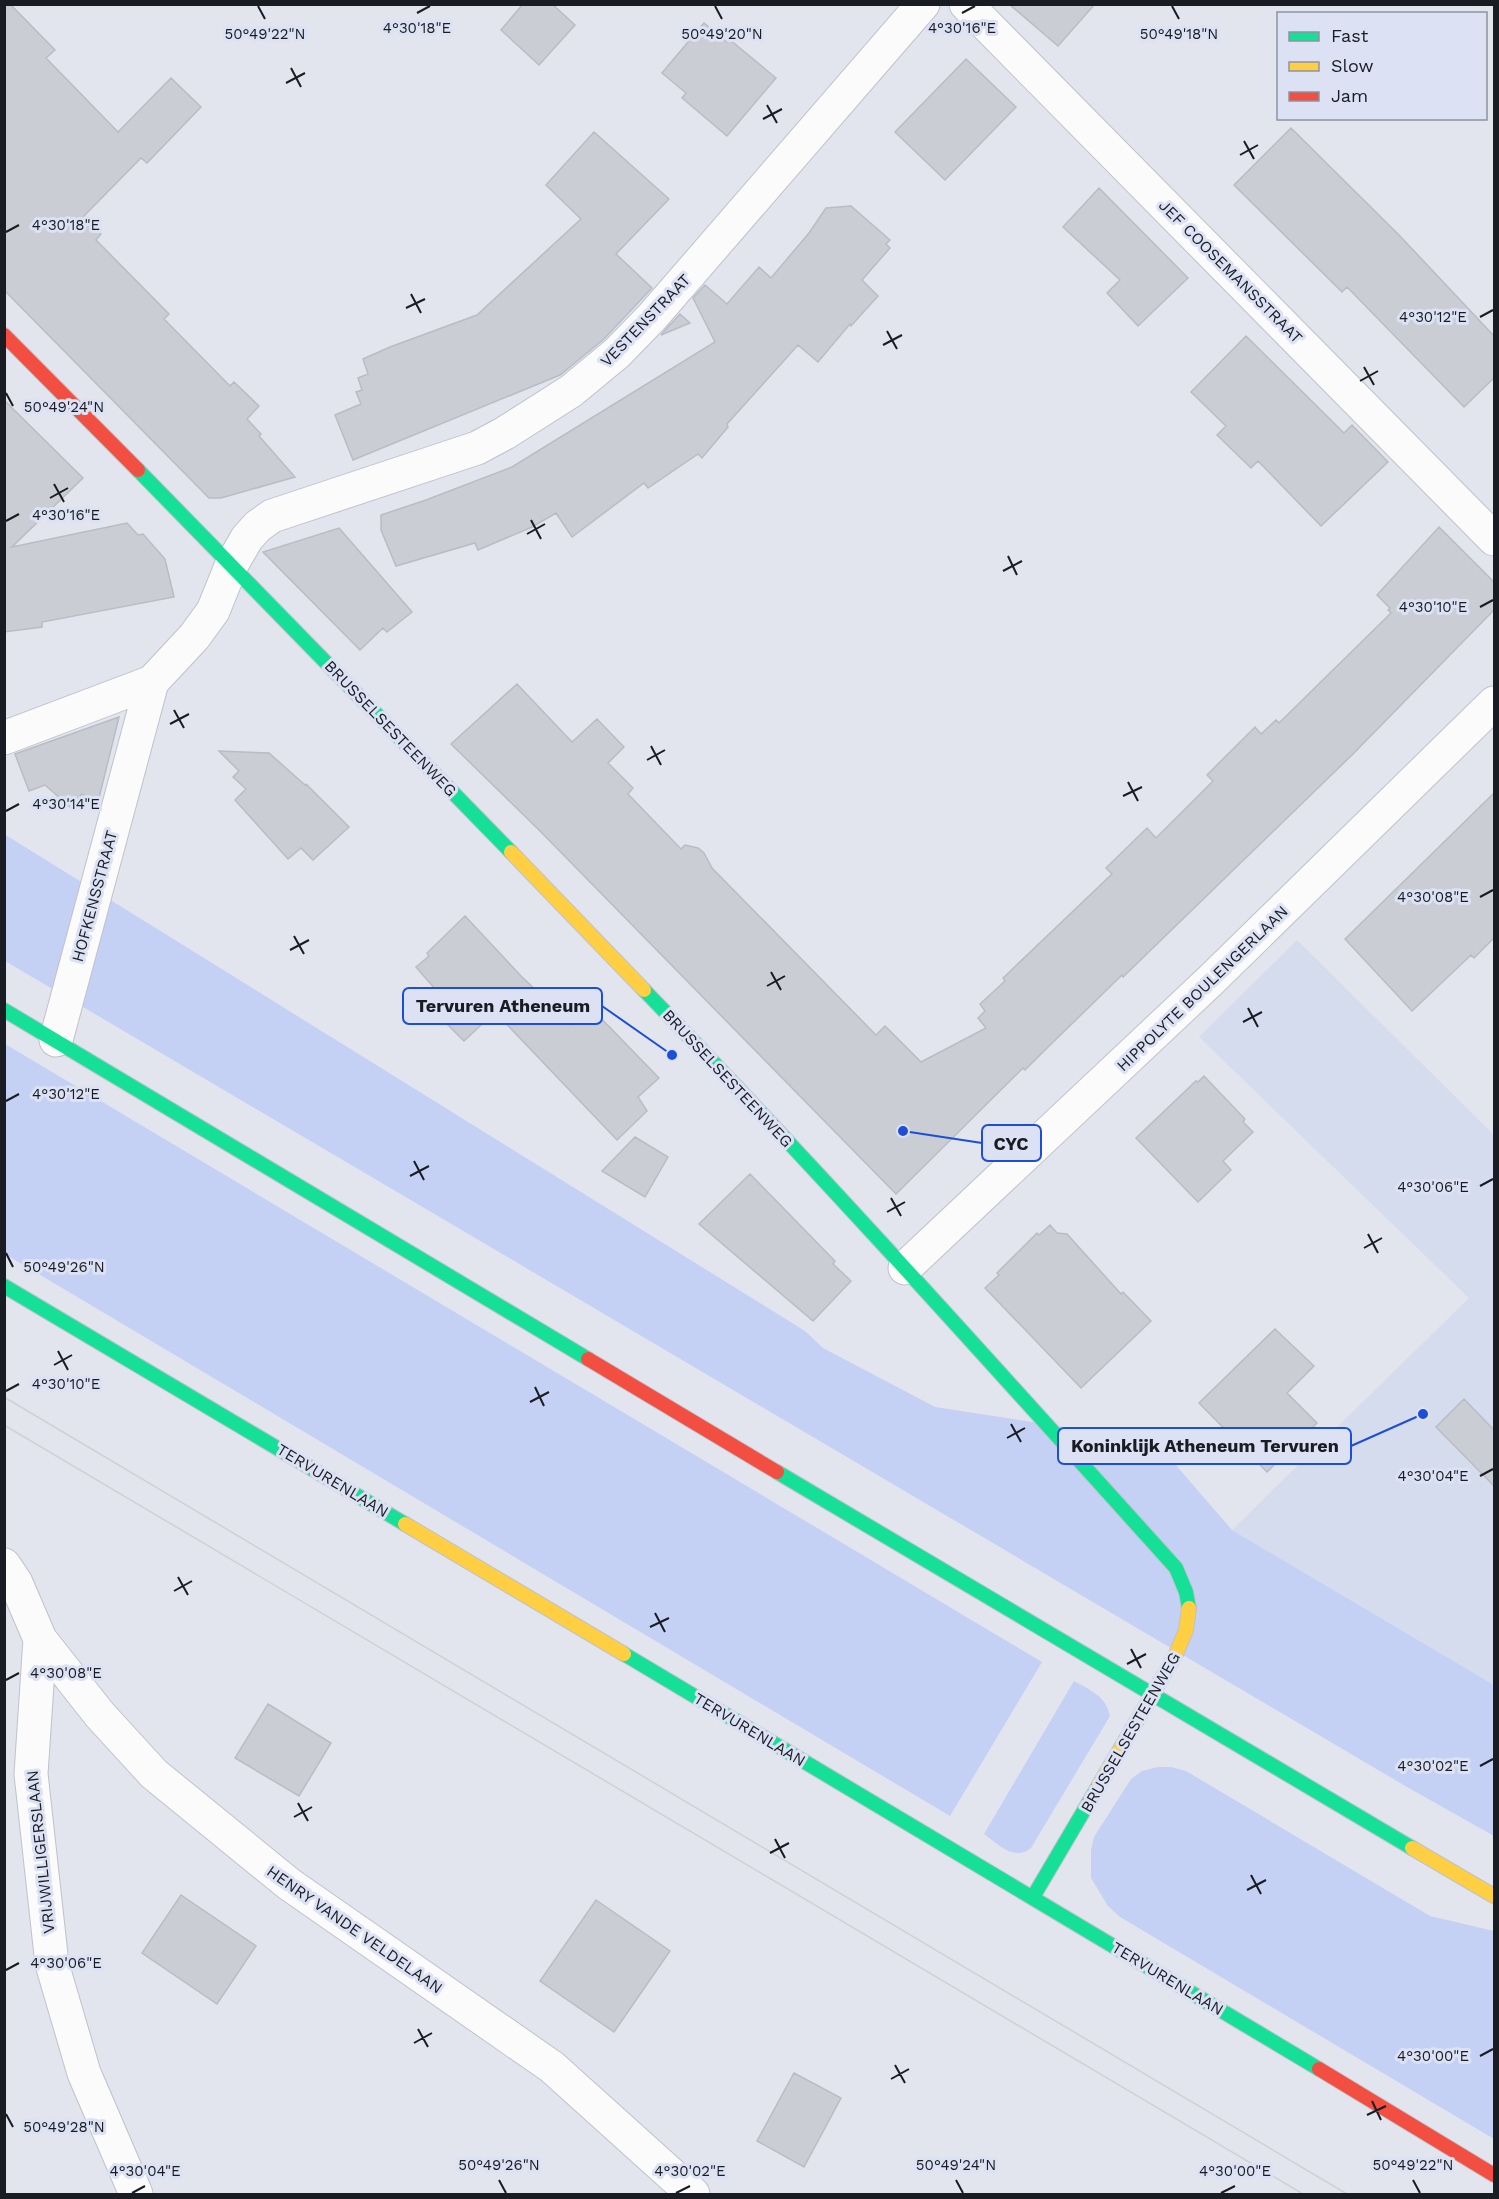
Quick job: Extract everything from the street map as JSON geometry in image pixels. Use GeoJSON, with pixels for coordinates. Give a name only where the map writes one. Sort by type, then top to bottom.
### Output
{"type":"FeatureCollection","features":[{"type":"Feature","properties":{"kind":"main road","name":"BRUSSELSESTEENWEG"},"geometry":{"type":"LineString","coordinates":[[4,335],[232,564],[712,1060],[905,1268],[1176,1568],[1188,1593],[1190,1615],[1185,1635],[1033,1897]]}},
{"type":"Feature","properties":{"kind":"main road"},"geometry":{"type":"LineString","coordinates":[[4,1010],[1151,1695],[1494,1896]]}},
{"type":"Feature","properties":{"kind":"main road","name":"TERVURENLAAN"},"geometry":{"type":"LineString","coordinates":[[4,1286],[1033,1897],[1494,2175]]}},
{"type":"Feature","properties":{"kind":"street","name":"VESTENSTRAAT"},"geometry":{"type":"LineString","coordinates":[[232,564],[247,538],[272,516],[477,448],[521,424],[571,391],[617,353],[652,318],[923,4]]}},
{"type":"Feature","properties":{"kind":"street","name":"JEF COOSEMANSSTRAAT"},"geometry":{"type":"LineString","coordinates":[[966,4],[1494,538]]}},
{"type":"Feature","properties":{"kind":"street","name":"HOFKENSSTRAAT"},"geometry":{"type":"LineString","coordinates":[[4,738],[152,682],[194,637],[213,611],[232,564]]}},
{"type":"Feature","properties":{"kind":"street","name":"HOFKENSSTRAAT"},"geometry":{"type":"LineString","coordinates":[[56,1040],[152,682]]}},
{"type":"Feature","properties":{"kind":"street","name":"HIPPOLYTE BOULENGERLAAN"},"geometry":{"type":"LineString","coordinates":[[905,1268],[1211,980],[1494,703]]}},
{"type":"Feature","properties":{"kind":"street"},"geometry":{"type":"LineString","coordinates":[[4,1565],[16,1583],[40,1639]]}},
{"type":"Feature","properties":{"kind":"street","name":"VRIJWILLIGERSLAAN"},"geometry":{"type":"LineString","coordinates":[[40,1639],[31,1774],[52,1964],[84,2073],[136,2194]]}},
{"type":"Feature","properties":{"kind":"street","name":"HENRY VANDE VELDELAAN"},"geometry":{"type":"LineString","coordinates":[[40,1639],[100,1715],[154,1774],[289,1884],[552,2067],[693,2194]]}},
{"type":"Feature","properties":{"kind":"shaded area"},"geometry":{"type":"Polygon","coordinates":[[[4,834],[805,1331],[823,1348],[935,1407],[1155,1441],[1232,1530],[1494,1685],[1494,1836],[1407,1787],[5,961],[4,834]]]}},
{"type":"Feature","properties":{"kind":"shaded area"},"geometry":{"type":"Polygon","coordinates":[[[1297,940],[1494,1135],[1494,1685],[1232,1530],[1469,1298],[1199,1037],[1297,940]]]}},
{"type":"Feature","properties":{"kind":"shaded area"},"geometry":{"type":"Polygon","coordinates":[[[5,1044],[1042,1662],[950,1816],[5,1254],[5,1044]]]}},
{"type":"Feature","properties":{"kind":"shaded area"},"geometry":{"type":"Polygon","coordinates":[[[1074,1681],[1101,1699],[1110,1716],[1031,1848],[1018,1853],[1006,1850],[984,1834],[1074,1681]]]}},
{"type":"Feature","properties":{"kind":"shaded area"},"geometry":{"type":"Polygon","coordinates":[[[1171,1767],[1186,1771],[1430,1916],[1494,1931],[1494,2139],[1120,1917],[1108,1906],[1091,1878],[1091,1850],[1094,1837],[1131,1779],[1142,1771],[1171,1767]]]}},
{"type":"Feature","properties":{"kind":"building"},"geometry":{"type":"Polygon","coordinates":[[[4,4],[10,4],[55,50],[46,58],[118,132],[171,78],[201,107],[147,163],[141,158],[84,216],[101,234],[96,240],[169,314],[164,319],[230,386],[234,382],[259,406],[247,419],[295,477],[221,498],[209,498],[4,290],[4,4]]]}},
{"type":"Feature","properties":{"kind":"building"},"geometry":{"type":"Polygon","coordinates":[[[523,4],[552,4],[575,25],[539,65],[501,30],[523,4]]]}},
{"type":"Feature","properties":{"kind":"building"},"geometry":{"type":"Polygon","coordinates":[[[1009,4],[1095,4],[1058,46],[1009,4]]]}},
{"type":"Feature","properties":{"kind":"building"},"geometry":{"type":"Polygon","coordinates":[[[704,23],[727,42],[729,39],[776,78],[727,136],[682,98],[686,93],[662,73],[704,23]]]}},
{"type":"Feature","properties":{"kind":"building"},"geometry":{"type":"Polygon","coordinates":[[[966,59],[1016,107],[945,180],[895,132],[966,59]]]}},
{"type":"Feature","properties":{"kind":"building"},"geometry":{"type":"Polygon","coordinates":[[[1291,128],[1399,235],[1494,336],[1494,378],[1464,407],[1347,287],[1342,292],[1234,185],[1291,128]]]}},
{"type":"Feature","properties":{"kind":"building"},"geometry":{"type":"Polygon","coordinates":[[[594,132],[669,199],[616,254],[652,288],[604,339],[560,375],[353,460],[335,415],[361,404],[356,392],[362,390],[358,378],[368,374],[363,359],[477,315],[581,219],[546,185],[594,132]]]}},
{"type":"Feature","properties":{"kind":"building"},"geometry":{"type":"Polygon","coordinates":[[[1099,188],[1188,278],[1138,326],[1107,293],[1120,280],[1063,227],[1099,188]]]}},
{"type":"Feature","properties":{"kind":"building"},"geometry":{"type":"Polygon","coordinates":[[[851,206],[890,240],[886,244],[890,248],[862,280],[878,296],[851,326],[850,324],[818,362],[798,345],[727,424],[728,427],[702,458],[698,454],[648,488],[644,483],[572,537],[556,513],[532,527],[478,550],[475,543],[396,566],[381,530],[381,515],[512,467],[715,342],[693,298],[705,285],[727,304],[759,267],[771,278],[809,233],[826,208],[851,206]]]}},
{"type":"Feature","properties":{"kind":"building"},"geometry":{"type":"Polygon","coordinates":[[[680,314],[690,323],[661,335],[666,329],[680,314]]]}},
{"type":"Feature","properties":{"kind":"building"},"geometry":{"type":"Polygon","coordinates":[[[1246,336],[1344,433],[1352,425],[1388,462],[1321,526],[1258,461],[1251,468],[1217,435],[1226,426],[1191,392],[1246,336]]]}},
{"type":"Feature","properties":{"kind":"building"},"geometry":{"type":"Polygon","coordinates":[[[4,400],[83,478],[12,547],[127,523],[138,535],[143,534],[165,559],[174,597],[42,622],[42,627],[4,632],[4,400]]]}},
{"type":"Feature","properties":{"kind":"building"},"geometry":{"type":"Polygon","coordinates":[[[1439,527],[1494,582],[1494,610],[1354,753],[1123,977],[1122,975],[1025,1070],[1023,1068],[896,1194],[539,830],[451,744],[517,684],[572,742],[597,719],[624,747],[608,763],[633,788],[628,794],[681,849],[685,845],[698,848],[704,853],[712,868],[876,1035],[885,1026],[921,1062],[986,1028],[978,1018],[985,1011],[980,1004],[1005,981],[1003,978],[1112,874],[1106,868],[1147,828],[1156,838],[1213,781],[1207,775],[1255,727],[1261,734],[1276,720],[1279,723],[1391,613],[1388,610],[1390,608],[1377,595],[1439,527]]]}},
{"type":"Feature","properties":{"kind":"building"},"geometry":{"type":"Polygon","coordinates":[[[339,528],[412,612],[387,632],[383,628],[360,650],[263,552],[339,528]]]}},
{"type":"Feature","properties":{"kind":"building"},"geometry":{"type":"Polygon","coordinates":[[[119,717],[97,806],[82,794],[70,807],[45,785],[29,791],[15,754],[119,717]]]}},
{"type":"Feature","properties":{"kind":"building"},"geometry":{"type":"Polygon","coordinates":[[[219,751],[269,753],[306,784],[349,827],[313,860],[301,848],[288,859],[235,800],[246,789],[233,777],[239,771],[219,751]]]}},
{"type":"Feature","properties":{"kind":"building"},"geometry":{"type":"Polygon","coordinates":[[[1494,793],[1494,938],[1474,958],[1471,955],[1412,1011],[1345,939],[1494,793]]]}},
{"type":"Feature","properties":{"kind":"building"},"geometry":{"type":"Polygon","coordinates":[[[465,916],[521,976],[572,1025],[591,1008],[659,1078],[638,1097],[647,1111],[617,1140],[495,1012],[464,1041],[438,1015],[449,1005],[416,967],[465,916]]]}},
{"type":"Feature","properties":{"kind":"building"},"geometry":{"type":"Polygon","coordinates":[[[1204,1076],[1245,1119],[1243,1122],[1253,1132],[1223,1161],[1231,1170],[1198,1202],[1136,1138],[1204,1076]]]}},
{"type":"Feature","properties":{"kind":"building"},"geometry":{"type":"Polygon","coordinates":[[[635,1137],[668,1157],[645,1197],[602,1171],[635,1137]]]}},
{"type":"Feature","properties":{"kind":"building"},"geometry":{"type":"Polygon","coordinates":[[[750,1174],[835,1261],[833,1264],[851,1281],[813,1321],[699,1224],[750,1174]]]}},
{"type":"Feature","properties":{"kind":"building"},"geometry":{"type":"Polygon","coordinates":[[[1050,1225],[1057,1233],[1067,1234],[1121,1294],[1123,1292],[1151,1321],[1081,1388],[985,1288],[1037,1233],[1039,1235],[1050,1225]]]}},
{"type":"Feature","properties":{"kind":"building"},"geometry":{"type":"Polygon","coordinates":[[[1275,1329],[1314,1366],[1287,1393],[1317,1423],[1267,1472],[1199,1403],[1275,1329]]]}},
{"type":"Feature","properties":{"kind":"building"},"geometry":{"type":"Polygon","coordinates":[[[1464,1399],[1494,1430],[1494,1486],[1436,1427],[1464,1399]]]}},
{"type":"Feature","properties":{"kind":"building"},"geometry":{"type":"Polygon","coordinates":[[[268,1704],[331,1743],[299,1796],[235,1758],[268,1704]]]}},
{"type":"Feature","properties":{"kind":"building"},"geometry":{"type":"Polygon","coordinates":[[[181,1895],[256,1946],[217,2004],[142,1953],[181,1895]]]}},
{"type":"Feature","properties":{"kind":"building"},"geometry":{"type":"Polygon","coordinates":[[[596,1900],[670,1951],[614,2032],[540,1981],[596,1900]]]}},
{"type":"Feature","properties":{"kind":"building"},"geometry":{"type":"Polygon","coordinates":[[[794,2073],[841,2098],[804,2167],[757,2141],[794,2073]]]}},
{"type":"Feature","properties":{"kind":"tram line"},"geometry":{"type":"LineString","coordinates":[[4,1397],[1347,2194]]}},
{"type":"Feature","properties":{"kind":"tram line"},"geometry":{"type":"LineString","coordinates":[[4,1425],[1303,2194]]}},
{"type":"Feature","properties":{"kind":"traffic: fast"},"geometry":{"type":"LineString","coordinates":[[138,470],[511,852]]}},
{"type":"Feature","properties":{"kind":"traffic: fast"},"geometry":{"type":"LineString","coordinates":[[644,990],[846,1204],[1176,1568],[1186,1592],[1189,1608]]}},
{"type":"Feature","properties":{"kind":"traffic: fast"},"geometry":{"type":"LineString","coordinates":[[4,1010],[588,1359]]}},
{"type":"Feature","properties":{"kind":"traffic: fast"},"geometry":{"type":"LineString","coordinates":[[4,1286],[405,1524]]}},
{"type":"Feature","properties":{"kind":"traffic: fast"},"geometry":{"type":"LineString","coordinates":[[777,1472],[1412,1848]]}},
{"type":"Feature","properties":{"kind":"traffic: fast"},"geometry":{"type":"LineString","coordinates":[[624,1654],[1319,2069]]}},
{"type":"Feature","properties":{"kind":"traffic: fast"},"geometry":{"type":"LineString","coordinates":[[1033,1897],[1099,1785]]}},
{"type":"Feature","properties":{"kind":"traffic: slow"},"geometry":{"type":"LineString","coordinates":[[511,852],[644,990]]}},
{"type":"Feature","properties":{"kind":"traffic: slow"},"geometry":{"type":"LineString","coordinates":[[405,1524],[624,1654]]}},
{"type":"Feature","properties":{"kind":"traffic: slow"},"geometry":{"type":"LineString","coordinates":[[1099,1785],[1176,1654],[1186,1630],[1189,1608]]}},
{"type":"Feature","properties":{"kind":"traffic: slow"},"geometry":{"type":"LineString","coordinates":[[1412,1848],[1494,1896]]}},
{"type":"Feature","properties":{"kind":"traffic: jam"},"geometry":{"type":"LineString","coordinates":[[4,335],[138,470]]}},
{"type":"Feature","properties":{"kind":"traffic: jam"},"geometry":{"type":"LineString","coordinates":[[588,1359],[777,1472]]}},
{"type":"Feature","properties":{"kind":"traffic: jam"},"geometry":{"type":"LineString","coordinates":[[1319,2069],[1494,2175]]}},
{"type":"Feature","properties":{"kind":"place","name":"Tervuren Atheneum"},"geometry":{"type":"Point","coordinates":[672,1055]}},
{"type":"Feature","properties":{"kind":"place","name":"CYC"},"geometry":{"type":"Point","coordinates":[903,1131]}},
{"type":"Feature","properties":{"kind":"place","name":"Koninklijk Atheneum Tervuren"},"geometry":{"type":"Point","coordinates":[1423,1414]}}]}
